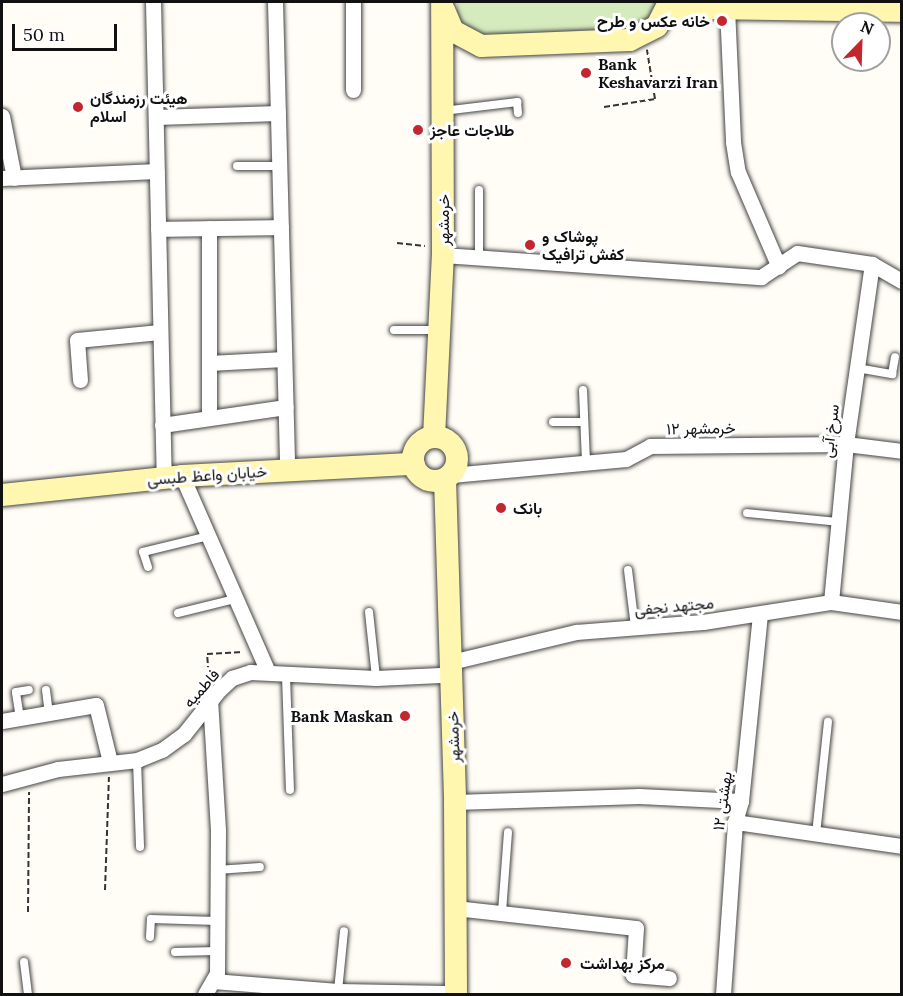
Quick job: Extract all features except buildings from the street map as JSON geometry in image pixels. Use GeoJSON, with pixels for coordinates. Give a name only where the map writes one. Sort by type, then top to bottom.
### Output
{"type":"FeatureCollection","features":[{"type":"Feature","properties":{"kind":"main road"},"geometry":{"type":"LineString","coordinates":[[442,2],[453,31],[481,46]]}},
{"type":"Feature","properties":{"kind":"main road","name":"خرمشهر"},"geometry":{"type":"LineString","coordinates":[[434,437],[443,251],[442,2]]}},
{"type":"Feature","properties":{"kind":"main road"},"geometry":{"type":"LineString","coordinates":[[443,69],[453,57],[481,46],[630,40],[645,36],[667,7],[902,11]]}},
{"type":"Feature","properties":{"kind":"main road"},"geometry":{"type":"LineString","coordinates":[[434,437],[454,447],[458,461],[445,479],[425,479],[414,464],[420,443],[434,437]]}},
{"type":"Feature","properties":{"kind":"main road","name":"خیابان واعظ طبسی"},"geometry":{"type":"LineString","coordinates":[[2,495],[173,477],[287,469],[414,464]]}},
{"type":"Feature","properties":{"kind":"main road","name":"خرمشهر"},"geometry":{"type":"LineString","coordinates":[[445,479],[449,994]]}},
{"type":"Feature","properties":{"kind":"main road","name":"خرمشهر"},"geometry":{"type":"LineString","coordinates":[[445,669],[455,802],[455,908],[449,994]]}},
{"type":"Feature","properties":{"kind":"street"},"geometry":{"type":"LineString","coordinates":[[153,2],[162,425],[173,477],[208,536],[268,672]]}},
{"type":"Feature","properties":{"kind":"street"},"geometry":{"type":"LineString","coordinates":[[275,2],[287,469]]}},
{"type":"Feature","properties":{"kind":"street"},"geometry":{"type":"LineString","coordinates":[[353,2],[353,90]]}},
{"type":"Feature","properties":{"kind":"street"},"geometry":{"type":"LineString","coordinates":[[727,8],[733,142],[738,172],[779,267]]}},
{"type":"Feature","properties":{"kind":"street"},"geometry":{"type":"LineString","coordinates":[[156,117],[278,113]]}},
{"type":"Feature","properties":{"kind":"street"},"geometry":{"type":"LineString","coordinates":[[2,116],[8,178],[157,171]]}},
{"type":"Feature","properties":{"kind":"street"},"geometry":{"type":"LineString","coordinates":[[158,229],[281,227]]}},
{"type":"Feature","properties":{"kind":"street"},"geometry":{"type":"LineString","coordinates":[[209,228],[209,417]]}},
{"type":"Feature","properties":{"kind":"street"},"geometry":{"type":"LineString","coordinates":[[443,251],[478,257],[761,278],[797,253],[872,264],[902,280]]}},
{"type":"Feature","properties":{"kind":"street","name":"سرخ آبی"},"geometry":{"type":"LineString","coordinates":[[831,602],[846,444],[872,264]]}},
{"type":"Feature","properties":{"kind":"street"},"geometry":{"type":"LineString","coordinates":[[80,380],[77,340],[160,332]]}},
{"type":"Feature","properties":{"kind":"street"},"geometry":{"type":"LineString","coordinates":[[209,363],[284,359]]}},
{"type":"Feature","properties":{"kind":"street"},"geometry":{"type":"LineString","coordinates":[[162,425],[286,407]]}},
{"type":"Feature","properties":{"kind":"street","name":"خرمشهر ۱۲"},"geometry":{"type":"LineString","coordinates":[[445,479],[626,459],[650,446],[846,444],[902,451]]}},
{"type":"Feature","properties":{"kind":"street","name":"مجتهد نجفی"},"geometry":{"type":"LineString","coordinates":[[445,669],[576,632],[760,614],[831,602],[902,612]]}},
{"type":"Feature","properties":{"kind":"street","name":"بهشتی ۱۲"},"geometry":{"type":"LineString","coordinates":[[723,994],[735,822],[741,801],[760,614]]}},
{"type":"Feature","properties":{"kind":"street","name":"فاطمیه"},"geometry":{"type":"LineString","coordinates":[[2,784],[110,762],[137,760],[162,750],[184,734],[232,678],[268,672],[286,675],[376,678],[445,669]]}},
{"type":"Feature","properties":{"kind":"street"},"geometry":{"type":"LineString","coordinates":[[210,702],[217,870],[217,951],[211,983],[266,990],[449,994]]}},
{"type":"Feature","properties":{"kind":"street"},"geometry":{"type":"LineString","coordinates":[[2,721],[96,705],[110,762]]}},
{"type":"Feature","properties":{"kind":"street"},"geometry":{"type":"LineString","coordinates":[[455,802],[639,796],[741,801]]}},
{"type":"Feature","properties":{"kind":"street"},"geometry":{"type":"LineString","coordinates":[[735,822],[902,846]]}},
{"type":"Feature","properties":{"kind":"street"},"geometry":{"type":"LineString","coordinates":[[455,908],[636,927],[633,975],[669,978]]}},
{"type":"Feature","properties":{"kind":"lane"},"geometry":{"type":"LineString","coordinates":[[443,111],[517,102],[518,113]]}},
{"type":"Feature","properties":{"kind":"lane"},"geometry":{"type":"LineString","coordinates":[[237,166],[279,166]]}},
{"type":"Feature","properties":{"kind":"lane"},"geometry":{"type":"LineString","coordinates":[[478,190],[478,257]]}},
{"type":"Feature","properties":{"kind":"lane"},"geometry":{"type":"LineString","coordinates":[[394,330],[440,330]]}},
{"type":"Feature","properties":{"kind":"lane"},"geometry":{"type":"LineString","coordinates":[[857,368],[892,374],[895,357]]}},
{"type":"Feature","properties":{"kind":"lane"},"geometry":{"type":"LineString","coordinates":[[583,390],[586,463]]}},
{"type":"Feature","properties":{"kind":"lane"},"geometry":{"type":"LineString","coordinates":[[553,422],[584,422]]}},
{"type":"Feature","properties":{"kind":"lane"},"geometry":{"type":"LineString","coordinates":[[747,513],[839,522]]}},
{"type":"Feature","properties":{"kind":"lane"},"geometry":{"type":"LineString","coordinates":[[148,567],[142,552],[208,536]]}},
{"type":"Feature","properties":{"kind":"lane"},"geometry":{"type":"LineString","coordinates":[[628,570],[635,627]]}},
{"type":"Feature","properties":{"kind":"lane"},"geometry":{"type":"LineString","coordinates":[[178,613],[235,599]]}},
{"type":"Feature","properties":{"kind":"lane"},"geometry":{"type":"LineString","coordinates":[[369,612],[376,678]]}},
{"type":"Feature","properties":{"kind":"lane"},"geometry":{"type":"LineString","coordinates":[[286,675],[290,790]]}},
{"type":"Feature","properties":{"kind":"lane"},"geometry":{"type":"LineString","coordinates":[[20,718],[16,692],[29,690]]}},
{"type":"Feature","properties":{"kind":"lane"},"geometry":{"type":"LineString","coordinates":[[46,690],[49,713]]}},
{"type":"Feature","properties":{"kind":"lane"},"geometry":{"type":"LineString","coordinates":[[816,834],[828,722]]}},
{"type":"Feature","properties":{"kind":"lane"},"geometry":{"type":"LineString","coordinates":[[137,760],[140,847]]}},
{"type":"Feature","properties":{"kind":"lane"},"geometry":{"type":"LineString","coordinates":[[502,912],[508,832]]}},
{"type":"Feature","properties":{"kind":"lane"},"geometry":{"type":"LineString","coordinates":[[217,870],[260,867]]}},
{"type":"Feature","properties":{"kind":"lane"},"geometry":{"type":"LineString","coordinates":[[150,937],[151,919],[217,921]]}},
{"type":"Feature","properties":{"kind":"lane"},"geometry":{"type":"LineString","coordinates":[[338,991],[344,931]]}},
{"type":"Feature","properties":{"kind":"lane"},"geometry":{"type":"LineString","coordinates":[[175,951],[217,951]]}},
{"type":"Feature","properties":{"kind":"lane"},"geometry":{"type":"LineString","coordinates":[[24,962],[28,994]]}},
{"type":"Feature","properties":{"kind":"path"},"geometry":{"type":"LineString","coordinates":[[604,106],[656,99],[645,36]]}},
{"type":"Feature","properties":{"kind":"path"},"geometry":{"type":"LineString","coordinates":[[397,243],[443,251]]}},
{"type":"Feature","properties":{"kind":"path"},"geometry":{"type":"LineString","coordinates":[[210,702],[207,654],[259,652]]}},
{"type":"Feature","properties":{"kind":"path"},"geometry":{"type":"LineString","coordinates":[[105,890],[110,762]]}},
{"type":"Feature","properties":{"kind":"path"},"geometry":{"type":"LineString","coordinates":[[28,912],[29,777]]}},
{"type":"Feature","properties":{"kind":"green space"},"geometry":{"type":"Polygon","coordinates":[[[457,2],[659,2],[655,12],[639,27],[479,37],[464,29],[457,17],[457,2]]]}},
{"type":"Feature","properties":{"kind":"place","name":"خانه عکس و طرح"},"geometry":{"type":"Point","coordinates":[722,21]}},
{"type":"Feature","properties":{"kind":"place","name":"Bank Keshavarzi Iran"},"geometry":{"type":"Point","coordinates":[586,73]}},
{"type":"Feature","properties":{"kind":"place","name":"هیئت رزمندگان اسلام"},"geometry":{"type":"Point","coordinates":[78,107]}},
{"type":"Feature","properties":{"kind":"place","name":"طلاجات عاجز"},"geometry":{"type":"Point","coordinates":[418,130]}},
{"type":"Feature","properties":{"kind":"place","name":"پوشاک و کفش ترافیک"},"geometry":{"type":"Point","coordinates":[530,245]}},
{"type":"Feature","properties":{"kind":"place","name":"بانک"},"geometry":{"type":"Point","coordinates":[501,508]}},
{"type":"Feature","properties":{"kind":"place","name":"Bank Maskan"},"geometry":{"type":"Point","coordinates":[405,716]}},
{"type":"Feature","properties":{"kind":"place","name":"مرکز بهداشت"},"geometry":{"type":"Point","coordinates":[566,963]}}]}
